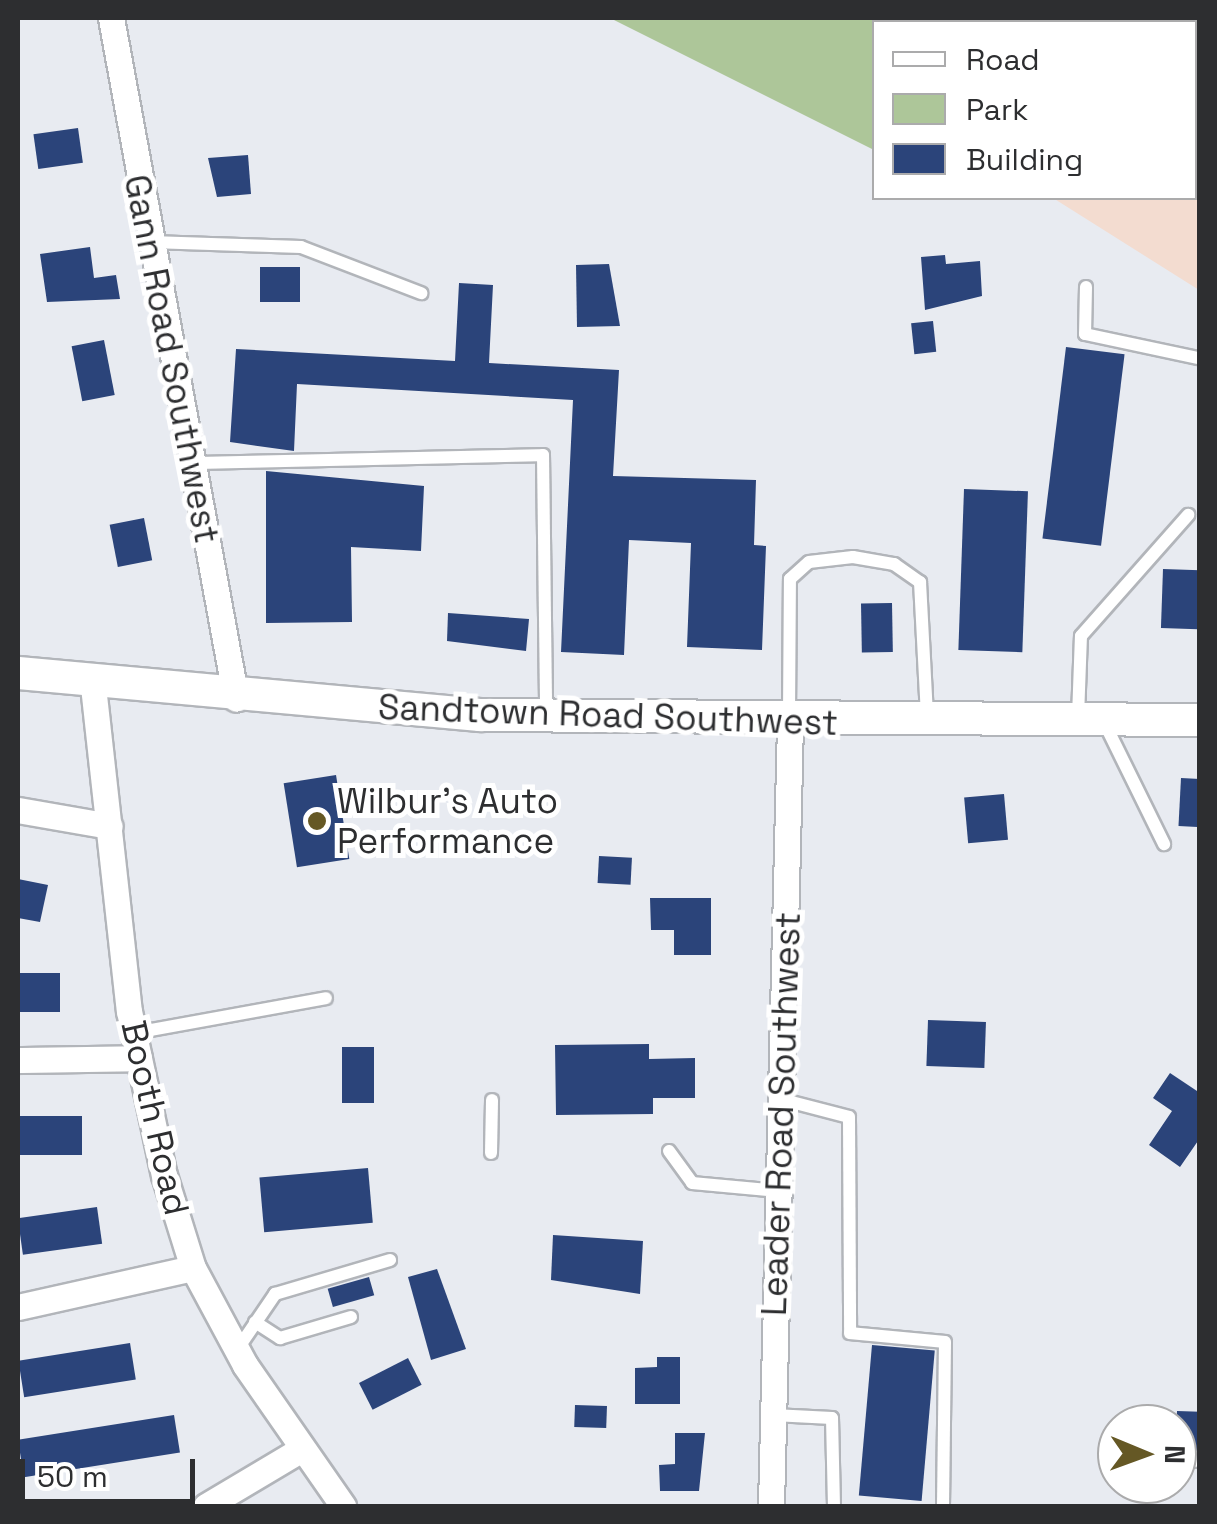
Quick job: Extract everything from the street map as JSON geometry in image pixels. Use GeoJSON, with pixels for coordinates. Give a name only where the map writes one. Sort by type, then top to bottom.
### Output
{"type":"FeatureCollection","features":[{"type":"Feature","properties":{"kind":"street","name":"Gann Road Southwest"},"geometry":{"type":"LineString","coordinates":[[112,18],[236,700]]}},
{"type":"Feature","properties":{"kind":"street","name":"Sandtown Road Southwest"},"geometry":{"type":"LineString","coordinates":[[18,673],[94,686],[236,700],[546,718],[928,724],[1200,720]]}},
{"type":"Feature","properties":{"kind":"street","name":"Booth Road"},"geometry":{"type":"LineString","coordinates":[[94,686],[137,1046],[193,1268],[237,1350],[300,1450],[343,1506]]}},
{"type":"Feature","properties":{"kind":"street","name":"Leader Road Southwest"},"geometry":{"type":"LineString","coordinates":[[771,1506],[790,721]]}},
{"type":"Feature","properties":{"kind":"street"},"geometry":{"type":"LineString","coordinates":[[18,810],[110,826]]}},
{"type":"Feature","properties":{"kind":"street"},"geometry":{"type":"LineString","coordinates":[[18,1060],[137,1046]]}},
{"type":"Feature","properties":{"kind":"street"},"geometry":{"type":"LineString","coordinates":[[18,1307],[193,1268]]}},
{"type":"Feature","properties":{"kind":"street"},"geometry":{"type":"LineString","coordinates":[[206,1506],[300,1450]]}},
{"type":"Feature","properties":{"kind":"lane"},"geometry":{"type":"LineString","coordinates":[[150,242],[300,247],[421,293]]}},
{"type":"Feature","properties":{"kind":"lane"},"geometry":{"type":"LineString","coordinates":[[1086,287],[1085,334],[1198,358]]}},
{"type":"Feature","properties":{"kind":"lane"},"geometry":{"type":"LineString","coordinates":[[192,463],[544,455],[546,718]]}},
{"type":"Feature","properties":{"kind":"lane"},"geometry":{"type":"LineString","coordinates":[[1164,844],[1091,722],[1081,636],[1188,515]]}},
{"type":"Feature","properties":{"kind":"lane"},"geometry":{"type":"LineString","coordinates":[[790,721],[790,579],[809,562],[853,557],[894,564],[920,582],[928,724]]}},
{"type":"Feature","properties":{"kind":"lane"},"geometry":{"type":"LineString","coordinates":[[137,1046],[326,998]]}},
{"type":"Feature","properties":{"kind":"lane"},"geometry":{"type":"LineString","coordinates":[[780,1099],[850,1117],[850,1334],[946,1342],[942,1506]]}},
{"type":"Feature","properties":{"kind":"lane"},"geometry":{"type":"LineString","coordinates":[[491,1153],[492,1100]]}},
{"type":"Feature","properties":{"kind":"lane"},"geometry":{"type":"LineString","coordinates":[[669,1151],[692,1183],[779,1191]]}},
{"type":"Feature","properties":{"kind":"lane"},"geometry":{"type":"LineString","coordinates":[[237,1350],[274,1294],[390,1260]]}},
{"type":"Feature","properties":{"kind":"lane"},"geometry":{"type":"LineString","coordinates":[[255,1322],[280,1338],[351,1317]]}},
{"type":"Feature","properties":{"kind":"lane"},"geometry":{"type":"LineString","coordinates":[[773,1416],[832,1418],[834,1506]]}},
{"type":"Feature","properties":{"kind":"shaded area"},"geometry":{"type":"Polygon","coordinates":[[[1197,91],[1200,91],[1199,290],[1056,200],[1197,200],[1197,91]]]}},
{"type":"Feature","properties":{"kind":"green space"},"geometry":{"type":"Polygon","coordinates":[[[610,18],[1036,18],[872,20],[872,149],[610,18]]]}},
{"type":"Feature","properties":{"kind":"building"},"geometry":{"type":"Polygon","coordinates":[[[78,128],[83,163],[38,169],[33,134],[78,128]]]}},
{"type":"Feature","properties":{"kind":"building"},"geometry":{"type":"Polygon","coordinates":[[[248,155],[251,194],[217,197],[208,158],[248,155]]]}},
{"type":"Feature","properties":{"kind":"building"},"geometry":{"type":"Polygon","coordinates":[[[90,247],[94,278],[116,275],[120,299],[47,302],[40,254],[90,247]]]}},
{"type":"Feature","properties":{"kind":"building"},"geometry":{"type":"Polygon","coordinates":[[[945,255],[946,264],[980,261],[982,296],[925,310],[921,257],[945,255]]]}},
{"type":"Feature","properties":{"kind":"building"},"geometry":{"type":"Polygon","coordinates":[[[609,264],[620,326],[577,327],[576,265],[609,264]]]}},
{"type":"Feature","properties":{"kind":"building"},"geometry":{"type":"Polygon","coordinates":[[[260,267],[300,267],[300,302],[260,302],[260,267]]]}},
{"type":"Feature","properties":{"kind":"building"},"geometry":{"type":"Polygon","coordinates":[[[459,283],[493,285],[489,363],[619,370],[613,476],[756,480],[754,545],[766,546],[762,650],[687,647],[691,543],[629,540],[624,655],[561,652],[573,400],[297,384],[294,451],[230,442],[236,349],[455,361],[459,283]]]}},
{"type":"Feature","properties":{"kind":"building"},"geometry":{"type":"Polygon","coordinates":[[[933,321],[936,352],[914,354],[911,323],[933,321]]]}},
{"type":"Feature","properties":{"kind":"building"},"geometry":{"type":"Polygon","coordinates":[[[104,340],[115,395],[82,401],[72,346],[104,340]]]}},
{"type":"Feature","properties":{"kind":"building"},"geometry":{"type":"Polygon","coordinates":[[[1066,347],[1125,354],[1101,546],[1042,539],[1066,347]]]}},
{"type":"Feature","properties":{"kind":"building"},"geometry":{"type":"Polygon","coordinates":[[[266,471],[424,486],[421,551],[351,547],[352,622],[266,623],[266,471]]]}},
{"type":"Feature","properties":{"kind":"building"},"geometry":{"type":"Polygon","coordinates":[[[964,489],[1028,491],[1022,652],[958,650],[964,489]]]}},
{"type":"Feature","properties":{"kind":"building"},"geometry":{"type":"Polygon","coordinates":[[[144,518],[152,560],[118,567],[110,525],[144,518]]]}},
{"type":"Feature","properties":{"kind":"building"},"geometry":{"type":"Polygon","coordinates":[[[1163,569],[1200,570],[1198,629],[1161,628],[1163,569]]]}},
{"type":"Feature","properties":{"kind":"building"},"geometry":{"type":"Polygon","coordinates":[[[892,603],[893,652],[862,653],[861,604],[892,603]]]}},
{"type":"Feature","properties":{"kind":"building"},"geometry":{"type":"Polygon","coordinates":[[[448,613],[529,619],[526,651],[447,641],[448,613]]]}},
{"type":"Feature","properties":{"kind":"building","name":"Wilbur's Auto Performance"},"geometry":{"type":"Polygon","coordinates":[[[336,775],[349,859],[297,867],[284,783],[336,775]]]}},
{"type":"Feature","properties":{"kind":"building"},"geometry":{"type":"Polygon","coordinates":[[[1181,778],[1200,779],[1197,827],[1178,826],[1181,778]]]}},
{"type":"Feature","properties":{"kind":"building"},"geometry":{"type":"Polygon","coordinates":[[[1004,794],[1008,840],[968,843],[964,797],[1004,794]]]}},
{"type":"Feature","properties":{"kind":"building"},"geometry":{"type":"Polygon","coordinates":[[[599,856],[632,858],[631,885],[598,883],[599,856]]]}},
{"type":"Feature","properties":{"kind":"building"},"geometry":{"type":"Polygon","coordinates":[[[18,879],[48,885],[40,922],[18,918],[18,879]]]}},
{"type":"Feature","properties":{"kind":"building"},"geometry":{"type":"Polygon","coordinates":[[[650,898],[711,898],[711,955],[674,955],[674,930],[651,930],[650,898]]]}},
{"type":"Feature","properties":{"kind":"building"},"geometry":{"type":"Polygon","coordinates":[[[18,973],[60,973],[60,1012],[18,1012],[18,973]]]}},
{"type":"Feature","properties":{"kind":"building"},"geometry":{"type":"Polygon","coordinates":[[[928,1020],[986,1022],[984,1068],[926,1066],[928,1020]]]}},
{"type":"Feature","properties":{"kind":"building"},"geometry":{"type":"Polygon","coordinates":[[[649,1044],[649,1059],[695,1058],[695,1098],[653,1098],[653,1114],[556,1115],[555,1045],[649,1044]]]}},
{"type":"Feature","properties":{"kind":"building"},"geometry":{"type":"Polygon","coordinates":[[[342,1047],[374,1047],[374,1103],[342,1103],[342,1047]]]}},
{"type":"Feature","properties":{"kind":"building"},"geometry":{"type":"Polygon","coordinates":[[[1170,1073],[1200,1093],[1200,1138],[1180,1167],[1149,1145],[1172,1111],[1153,1098],[1170,1073]]]}},
{"type":"Feature","properties":{"kind":"building"},"geometry":{"type":"Polygon","coordinates":[[[18,1116],[82,1116],[82,1155],[18,1155],[18,1116]]]}},
{"type":"Feature","properties":{"kind":"building"},"geometry":{"type":"Polygon","coordinates":[[[368,1168],[373,1223],[264,1232],[259,1177],[368,1168]]]}},
{"type":"Feature","properties":{"kind":"building"},"geometry":{"type":"Polygon","coordinates":[[[97,1207],[102,1244],[23,1255],[18,1218],[97,1207]]]}},
{"type":"Feature","properties":{"kind":"building"},"geometry":{"type":"Polygon","coordinates":[[[553,1235],[643,1241],[640,1294],[551,1280],[553,1235]]]}},
{"type":"Feature","properties":{"kind":"building"},"geometry":{"type":"Polygon","coordinates":[[[437,1269],[466,1349],[431,1360],[408,1277],[437,1269]]]}},
{"type":"Feature","properties":{"kind":"building"},"geometry":{"type":"Polygon","coordinates":[[[369,1277],[374,1295],[333,1307],[328,1289],[369,1277]]]}},
{"type":"Feature","properties":{"kind":"building"},"geometry":{"type":"Polygon","coordinates":[[[130,1343],[136,1380],[24,1397],[18,1361],[130,1343]]]}},
{"type":"Feature","properties":{"kind":"building"},"geometry":{"type":"Polygon","coordinates":[[[872,1345],[935,1350],[922,1501],[859,1495],[872,1345]]]}},
{"type":"Feature","properties":{"kind":"building"},"geometry":{"type":"Polygon","coordinates":[[[657,1357],[680,1357],[680,1404],[635,1404],[635,1368],[657,1367],[657,1357]]]}},
{"type":"Feature","properties":{"kind":"building"},"geometry":{"type":"Polygon","coordinates":[[[408,1358],[422,1385],[373,1410],[359,1383],[408,1358]]]}},
{"type":"Feature","properties":{"kind":"building"},"geometry":{"type":"Polygon","coordinates":[[[575,1405],[607,1406],[606,1428],[574,1427],[575,1405]]]}},
{"type":"Feature","properties":{"kind":"building"},"geometry":{"type":"Polygon","coordinates":[[[1197,1412],[1199,1451],[1197,1451],[1197,1412]]]}},
{"type":"Feature","properties":{"kind":"building"},"geometry":{"type":"Polygon","coordinates":[[[174,1415],[180,1453],[24,1477],[18,1440],[174,1415]]]}},
{"type":"Feature","properties":{"kind":"building"},"geometry":{"type":"Polygon","coordinates":[[[675,1433],[705,1433],[699,1491],[660,1491],[659,1465],[675,1464],[675,1433]]]}},
{"type":"Feature","properties":{"kind":"place","name":"Wilbur's Auto Performance"},"geometry":{"type":"Point","coordinates":[317,821]}}]}
